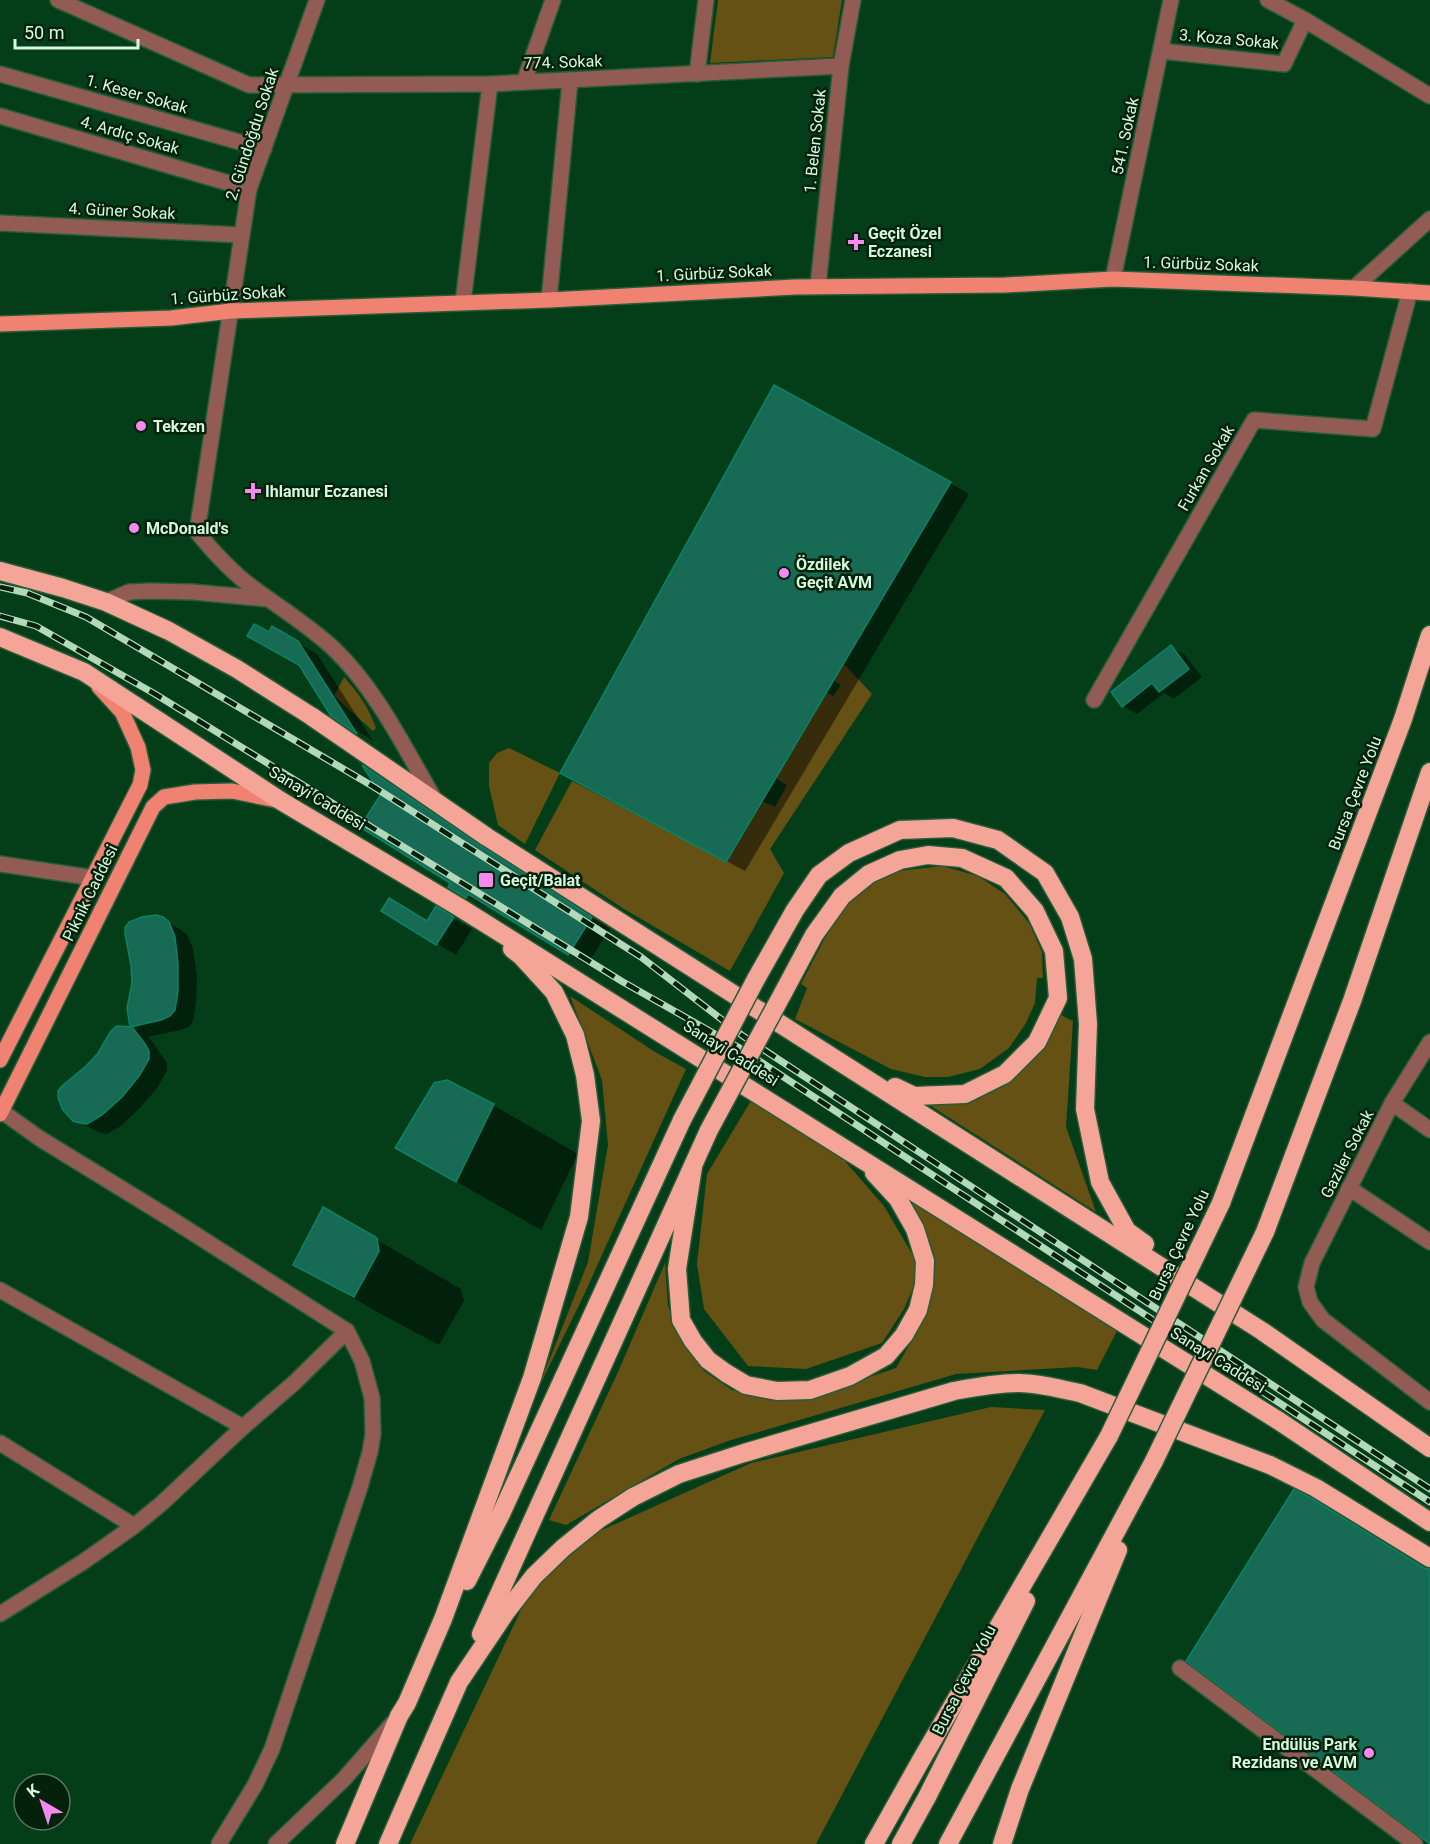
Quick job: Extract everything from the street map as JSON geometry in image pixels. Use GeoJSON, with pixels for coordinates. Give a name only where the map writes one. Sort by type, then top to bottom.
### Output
{"type":"FeatureCollection","features":[{"type":"Feature","properties":{"kind":"highway"},"geometry":{"type":"LineString","coordinates":[[0,571],[106,602],[169,631],[228,664],[311,716],[487,837],[1262,1331]]}},
{"type":"Feature","properties":{"kind":"highway","name":"Bursa Çevre Yolu"},"geometry":{"type":"LineString","coordinates":[[901,1844],[927,1797],[1109,1436],[1221,1203],[1403,719],[1430,635]]}},
{"type":"Feature","properties":{"kind":"highway","name":"Sanayi Caddesi"},"geometry":{"type":"LineString","coordinates":[[0,637],[84,672],[281,801],[459,907],[1268,1414],[1430,1522]]}},
{"type":"Feature","properties":{"kind":"highway"},"geometry":{"type":"LineString","coordinates":[[948,1844],[1154,1461],[1265,1232],[1352,1001],[1430,772]]}},
{"type":"Feature","properties":{"kind":"highway"},"geometry":{"type":"LineString","coordinates":[[403,1709],[506,1503],[682,1120],[795,910],[819,875],[849,853],[900,830],[953,828],[998,840],[1046,873],[1071,916],[1083,959],[1088,1024],[1085,1109],[1100,1182],[1127,1231],[1262,1331],[1429,1447]]}},
{"type":"Feature","properties":{"kind":"highway"},"geometry":{"type":"LineString","coordinates":[[388,1844],[709,1130],[814,935],[842,896],[869,874],[900,860],[928,855],[962,858],[1006,878],[1035,911],[1054,951],[1058,998],[1037,1042],[1005,1074],[964,1094],[915,1096],[838,1060]]}},
{"type":"Feature","properties":{"kind":"highway"},"geometry":{"type":"LineString","coordinates":[[345,1844],[443,1619],[532,1378],[579,1217],[591,1121],[585,1075],[575,1035],[554,992],[521,956],[459,907]]}},
{"type":"Feature","properties":{"kind":"highway"},"geometry":{"type":"LineString","coordinates":[[693,1167],[677,1269],[681,1320],[693,1341],[708,1360],[746,1385],[777,1390],[810,1390],[850,1376],[886,1356],[904,1335],[918,1310],[924,1285],[925,1261],[915,1229],[898,1199],[856,1155]]}},
{"type":"Feature","properties":{"kind":"highway"},"geometry":{"type":"LineString","coordinates":[[459,1682],[506,1611],[534,1576],[598,1519],[633,1497],[679,1474],[744,1453],[943,1394],[987,1385],[1020,1383],[1050,1386],[1080,1393],[1259,1460],[1316,1488],[1430,1558]]}},
{"type":"Feature","properties":{"kind":"highway"},"geometry":{"type":"LineString","coordinates":[[874,1844],[1109,1436]]}},
{"type":"Feature","properties":{"kind":"highway"},"geometry":{"type":"LineString","coordinates":[[1002,1844],[1020,1789],[1154,1461]]}},
{"type":"Feature","properties":{"kind":"main road","name":"1. Gürbüz Sokak"},"geometry":{"type":"LineString","coordinates":[[0,324],[171,318],[231,311],[549,300],[818,286],[1005,285],[1113,279],[1430,293]]}},
{"type":"Feature","properties":{"kind":"main road","name":"Piknik Caddesi"},"geometry":{"type":"LineString","coordinates":[[0,1060],[140,785],[143,770],[138,747],[122,712],[84,672]]}},
{"type":"Feature","properties":{"kind":"main road","name":"Piknik Caddesi"},"geometry":{"type":"LineString","coordinates":[[1,1112],[153,807],[164,797],[195,792],[232,791],[281,801]]}},
{"type":"Feature","properties":{"kind":"street","name":"774. Sokak"},"geometry":{"type":"LineString","coordinates":[[58,0],[249,85],[490,84],[841,66]]}},
{"type":"Feature","properties":{"kind":"street","name":"2. Gündoğdu Sokak"},"geometry":{"type":"LineString","coordinates":[[268,599],[236,574],[197,532],[249,189],[317,0]]}},
{"type":"Feature","properties":{"kind":"street"},"geometry":{"type":"LineString","coordinates":[[524,82],[553,0]]}},
{"type":"Feature","properties":{"kind":"street"},"geometry":{"type":"LineString","coordinates":[[697,74],[706,0]]}},
{"type":"Feature","properties":{"kind":"street","name":"1. Belen Sokak"},"geometry":{"type":"LineString","coordinates":[[818,286],[841,66],[853,0]]}},
{"type":"Feature","properties":{"kind":"street","name":"541. Sokak"},"geometry":{"type":"LineString","coordinates":[[1113,279],[1171,0]]}},
{"type":"Feature","properties":{"kind":"street"},"geometry":{"type":"LineString","coordinates":[[1268,0],[1430,96]]}},
{"type":"Feature","properties":{"kind":"street","name":"3. Koza Sokak"},"geometry":{"type":"LineString","coordinates":[[1161,51],[1284,64],[1305,20]]}},
{"type":"Feature","properties":{"kind":"street","name":"1. Keser Sokak"},"geometry":{"type":"LineString","coordinates":[[0,74],[264,149]]}},
{"type":"Feature","properties":{"kind":"street"},"geometry":{"type":"LineString","coordinates":[[549,300],[570,81]]}},
{"type":"Feature","properties":{"kind":"street"},"geometry":{"type":"LineString","coordinates":[[463,302],[490,84]]}},
{"type":"Feature","properties":{"kind":"street","name":"4. Ardıç Sokak"},"geometry":{"type":"LineString","coordinates":[[0,116],[249,189]]}},
{"type":"Feature","properties":{"kind":"street"},"geometry":{"type":"LineString","coordinates":[[1354,288],[1430,219]]}},
{"type":"Feature","properties":{"kind":"street","name":"4. Güner Sokak"},"geometry":{"type":"LineString","coordinates":[[0,223],[241,235]]}},
{"type":"Feature","properties":{"kind":"street","name":"Furkan Sokak"},"geometry":{"type":"LineString","coordinates":[[1094,700],[1254,420],[1373,429],[1410,291]]}},
{"type":"Feature","properties":{"kind":"street"},"geometry":{"type":"LineString","coordinates":[[106,602],[129,592],[150,591],[193,592],[268,599],[311,629],[355,672],[378,703],[435,800]]}},
{"type":"Feature","properties":{"kind":"street"},"geometry":{"type":"LineString","coordinates":[[0,864],[94,878]]}},
{"type":"Feature","properties":{"kind":"street","name":"Gaziler Sokak"},"geometry":{"type":"LineString","coordinates":[[1430,1042],[1392,1103],[1312,1263],[1306,1287],[1310,1302],[1323,1320],[1430,1402]]}},
{"type":"Feature","properties":{"kind":"street"},"geometry":{"type":"LineString","coordinates":[[1392,1103],[1430,1130]]}},
{"type":"Feature","properties":{"kind":"street"},"geometry":{"type":"LineString","coordinates":[[1,1112],[347,1331],[362,1361],[372,1398],[373,1434],[360,1487],[272,1749],[255,1785],[219,1844]]}},
{"type":"Feature","properties":{"kind":"street"},"geometry":{"type":"LineString","coordinates":[[1349,1188],[1430,1242]]}},
{"type":"Feature","properties":{"kind":"street"},"geometry":{"type":"LineString","coordinates":[[0,1290],[243,1427]]}},
{"type":"Feature","properties":{"kind":"street"},"geometry":{"type":"LineString","coordinates":[[0,1614],[83,1562],[161,1504],[294,1383],[347,1331]]}},
{"type":"Feature","properties":{"kind":"street"},"geometry":{"type":"LineString","coordinates":[[0,1443],[134,1526]]}},
{"type":"Feature","properties":{"kind":"street"},"geometry":{"type":"LineString","coordinates":[[1180,1668],[1415,1844]]}},
{"type":"Feature","properties":{"kind":"street"},"geometry":{"type":"LineString","coordinates":[[276,1844],[344,1779],[403,1709]]}},
{"type":"Feature","properties":{"kind":"shaded area"},"geometry":{"type":"Polygon","coordinates":[[[718,0],[842,0],[833,57],[710,63],[718,0]]]}},
{"type":"Feature","properties":{"kind":"shaded area"},"geometry":{"type":"Polygon","coordinates":[[[844,664],[872,694],[770,849],[784,873],[730,971],[624,909],[535,850],[572,781],[726,861],[759,800],[775,807],[787,785],[772,776],[821,689],[833,696],[841,685],[827,676],[844,664]]]}},
{"type":"Feature","properties":{"kind":"shaded area"},"geometry":{"type":"Polygon","coordinates":[[[344,677],[366,707],[376,728],[373,731],[334,696],[344,677]]]}},
{"type":"Feature","properties":{"kind":"shaded area"},"geometry":{"type":"Polygon","coordinates":[[[509,748],[560,773],[525,844],[498,825],[489,786],[489,763],[497,753],[509,748]]]}},
{"type":"Feature","properties":{"kind":"shaded area"},"geometry":{"type":"Polygon","coordinates":[[[942,866],[978,876],[1005,894],[1029,923],[1042,952],[1043,978],[1037,978],[1035,1003],[1026,1023],[1009,1048],[980,1069],[948,1077],[925,1077],[891,1069],[795,1019],[807,988],[801,984],[838,913],[860,890],[898,871],[942,866]]]}},
{"type":"Feature","properties":{"kind":"shaded area"},"geometry":{"type":"Polygon","coordinates":[[[570,996],[655,1052],[686,1069],[583,1297],[537,1391],[588,1262],[608,1145],[602,1080],[570,996]]]}},
{"type":"Feature","properties":{"kind":"shaded area"},"geometry":{"type":"Polygon","coordinates":[[[1059,1014],[1073,1021],[1066,1127],[1096,1212],[928,1104],[963,1103],[1003,1087],[1037,1056],[1050,1036],[1059,1014]]]}},
{"type":"Feature","properties":{"kind":"shaded area"},"geometry":{"type":"Polygon","coordinates":[[[755,1094],[844,1160],[884,1206],[921,1269],[904,1309],[882,1343],[806,1369],[748,1366],[704,1309],[697,1264],[707,1174],[755,1094]]]}},
{"type":"Feature","properties":{"kind":"shaded area"},"geometry":{"type":"Polygon","coordinates":[[[890,1168],[1121,1323],[1097,1370],[1077,1367],[956,1374],[728,1441],[679,1459],[566,1525],[549,1520],[618,1372],[665,1263],[668,1306],[681,1341],[704,1371],[732,1390],[769,1397],[810,1397],[896,1368],[922,1323],[934,1265],[915,1208],[890,1168]]]}},
{"type":"Feature","properties":{"kind":"shaded area"},"geometry":{"type":"Polygon","coordinates":[[[991,1407],[1045,1410],[816,1844],[410,1844],[529,1593],[582,1539],[751,1463],[991,1407]]]}},
{"type":"Feature","properties":{"kind":"building","name":"Özdilek Geçit AVM"},"geometry":{"type":"Polygon","coordinates":[[[774,385],[951,482],[726,862],[560,773],[774,385]]]}},
{"type":"Feature","properties":{"kind":"building"},"geometry":{"type":"Polygon","coordinates":[[[254,624],[269,632],[272,626],[298,641],[357,734],[331,716],[299,665],[247,636],[254,624]]]}},
{"type":"Feature","properties":{"kind":"building"},"geometry":{"type":"Polygon","coordinates":[[[1171,645],[1189,669],[1159,692],[1152,683],[1122,707],[1111,692],[1171,645]]]}},
{"type":"Feature","properties":{"kind":"building"},"geometry":{"type":"Polygon","coordinates":[[[362,765],[481,846],[592,917],[568,955],[468,894],[466,898],[448,887],[450,883],[360,827],[381,794],[362,765]]]}},
{"type":"Feature","properties":{"kind":"building"},"geometry":{"type":"Polygon","coordinates":[[[389,898],[427,921],[436,906],[454,917],[436,945],[381,911],[389,898]]]}},
{"type":"Feature","properties":{"kind":"building"},"geometry":{"type":"Polygon","coordinates":[[[156,915],[169,922],[175,937],[178,991],[175,1010],[170,1016],[161,1020],[130,1027],[127,1008],[132,983],[125,928],[129,922],[156,915]]]}},
{"type":"Feature","properties":{"kind":"building"},"geometry":{"type":"Polygon","coordinates":[[[117,1026],[132,1027],[149,1051],[149,1059],[122,1097],[102,1115],[87,1124],[73,1121],[63,1110],[58,1091],[98,1053],[111,1031],[117,1026]]]}},
{"type":"Feature","properties":{"kind":"building"},"geometry":{"type":"Polygon","coordinates":[[[447,1080],[494,1104],[456,1182],[395,1148],[434,1083],[447,1080]]]}},
{"type":"Feature","properties":{"kind":"building"},"geometry":{"type":"Polygon","coordinates":[[[323,1207],[377,1238],[379,1251],[354,1297],[293,1265],[323,1207]]]}},
{"type":"Feature","properties":{"kind":"building","name":"Endülüs Park Rezidans ve AVM"},"geometry":{"type":"Polygon","coordinates":[[[1294,1489],[1424,1568],[1430,1569],[1430,1844],[1186,1661],[1294,1489]]]}},
{"type":"Feature","properties":{"kind":"railway"},"geometry":{"type":"LineString","coordinates":[[0,587],[27,593],[86,617],[374,787],[641,957],[743,1036],[1430,1489]]}},
{"type":"Feature","properties":{"kind":"railway"},"geometry":{"type":"LineString","coordinates":[[0,616],[36,626],[155,694],[623,982],[738,1047],[1430,1502]]}},
{"type":"Feature","properties":{"kind":"place","name":"Geçit Özel Eczanesi"},"geometry":{"type":"Point","coordinates":[856,242]}},
{"type":"Feature","properties":{"kind":"place","name":"Tekzen"},"geometry":{"type":"Point","coordinates":[141,426]}},
{"type":"Feature","properties":{"kind":"place","name":"Ihlamur Eczanesi"},"geometry":{"type":"Point","coordinates":[253,491]}},
{"type":"Feature","properties":{"kind":"place","name":"McDonald's"},"geometry":{"type":"Point","coordinates":[134,528]}},
{"type":"Feature","properties":{"kind":"place","name":"Özdilek Geçit AVM"},"geometry":{"type":"Point","coordinates":[784,573]}},
{"type":"Feature","properties":{"kind":"place","name":"Geçit/Balat"},"geometry":{"type":"Point","coordinates":[486,880]}},
{"type":"Feature","properties":{"kind":"place","name":"Endülüs Park Rezidans ve AVM"},"geometry":{"type":"Point","coordinates":[1369,1753]}}]}
